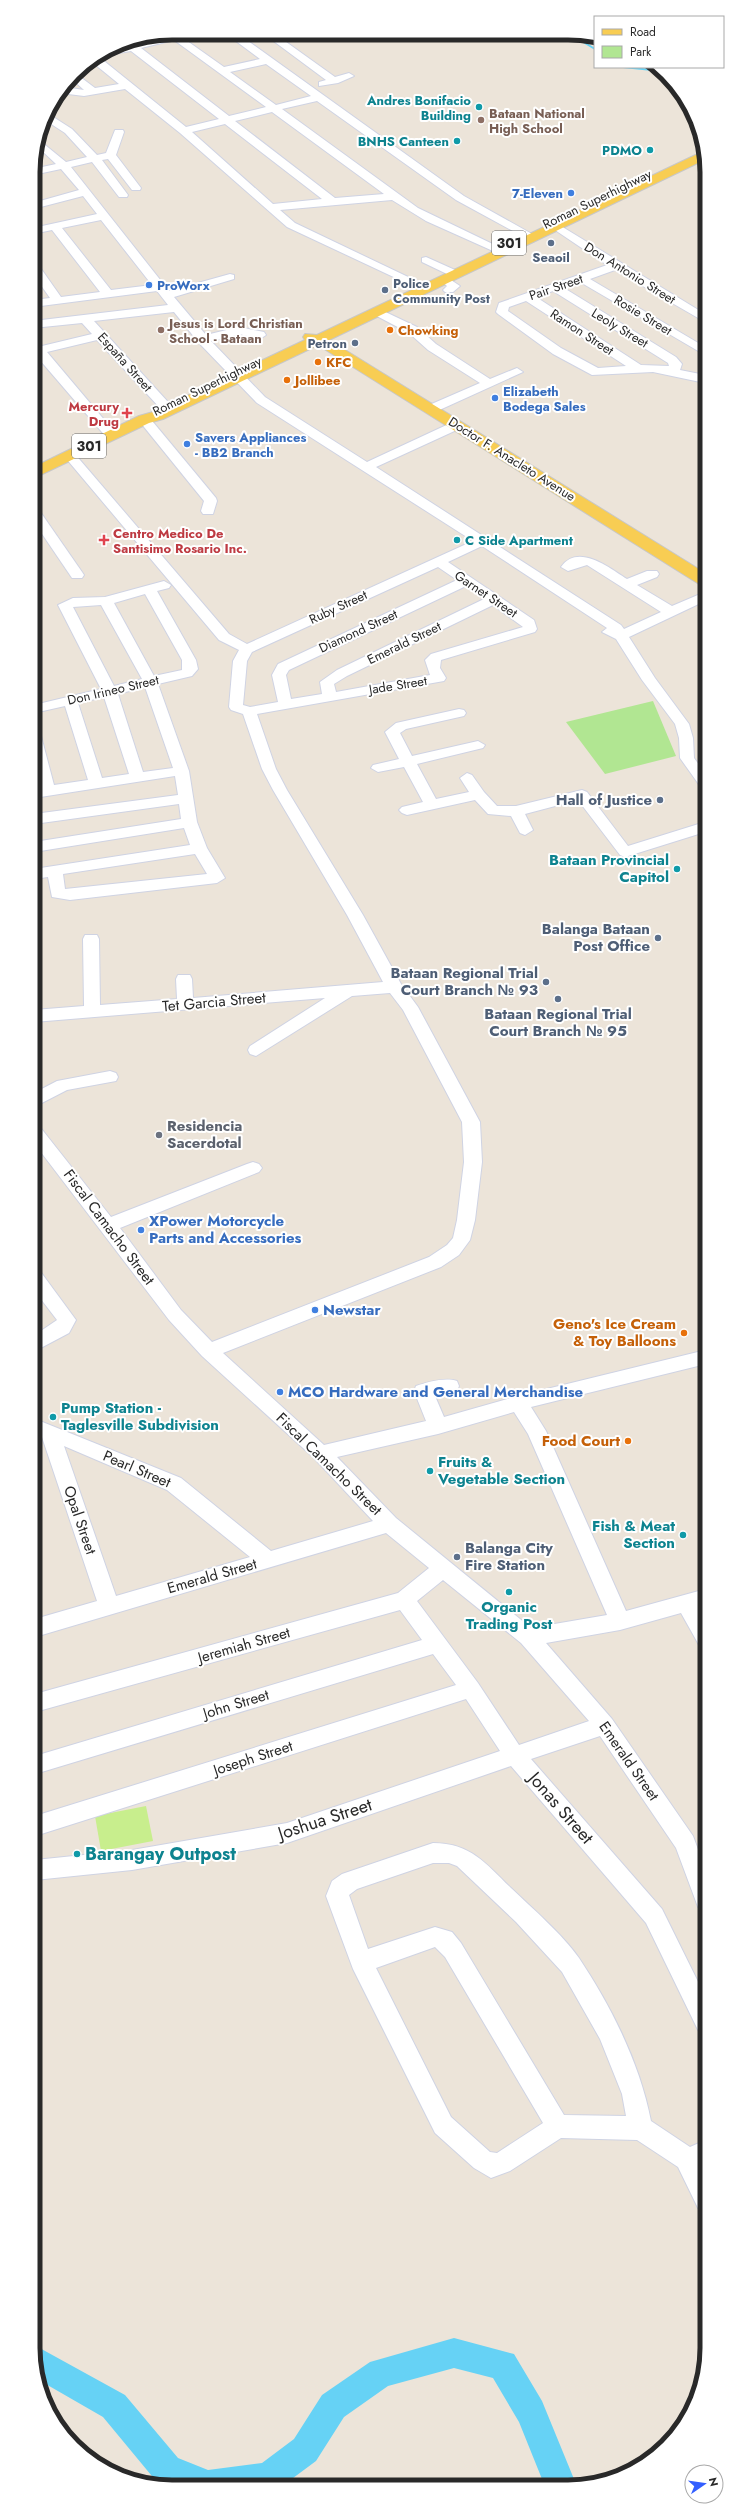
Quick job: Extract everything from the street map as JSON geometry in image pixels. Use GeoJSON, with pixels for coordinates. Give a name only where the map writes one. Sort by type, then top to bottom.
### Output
{"type":"FeatureCollection","features":[{"type":"Feature","properties":{"kind":"main road","name":"Roman Superhighway"},"geometry":{"type":"LineString","coordinates":[[144,419],[152,411],[164,405],[230,377],[421,286],[448,280],[497,249],[698,149]]}},
{"type":"Feature","properties":{"kind":"main road","name":"Roman Superhighway"},"geometry":{"type":"LineString","coordinates":[[314,338],[448,280],[699,157]]}},
{"type":"Feature","properties":{"kind":"main road","name":"Doctor F. Anacleto Avenue"},"geometry":{"type":"LineString","coordinates":[[314,338],[332,346],[430,409],[700,577]]}},
{"type":"Feature","properties":{"kind":"main road","name":"Roman Superhighway"},"geometry":{"type":"LineString","coordinates":[[40,470],[144,419],[158,416],[230,377]]}},
{"type":"Feature","properties":{"kind":"street"},"geometry":{"type":"LineString","coordinates":[[180,40],[430,220],[497,249]]}},
{"type":"Feature","properties":{"kind":"street"},"geometry":{"type":"LineString","coordinates":[[240,40],[477,209],[526,234]]}},
{"type":"Feature","properties":{"kind":"street"},"geometry":{"type":"LineString","coordinates":[[277,40],[334,81]]}},
{"type":"Feature","properties":{"kind":"street"},"geometry":{"type":"LineString","coordinates":[[125,49],[150,42]]}},
{"type":"Feature","properties":{"kind":"street"},"geometry":{"type":"LineString","coordinates":[[133,47],[333,202]]}},
{"type":"Feature","properties":{"kind":"street"},"geometry":{"type":"LineString","coordinates":[[104,59],[128,85],[184,131],[291,225],[421,286]]}},
{"type":"Feature","properties":{"kind":"street"},"geometry":{"type":"LineString","coordinates":[[222,71],[268,60]]}},
{"type":"Feature","properties":{"kind":"street"},"geometry":{"type":"LineString","coordinates":[[308,88],[349,76]]}},
{"type":"Feature","properties":{"kind":"street"},"geometry":{"type":"LineString","coordinates":[[78,80],[92,91]]}},
{"type":"Feature","properties":{"kind":"street"},"geometry":{"type":"LineString","coordinates":[[68,91],[79,93],[128,85]]}},
{"type":"Feature","properties":{"kind":"street"},"geometry":{"type":"LineString","coordinates":[[184,131],[320,97]]}},
{"type":"Feature","properties":{"kind":"street"},"geometry":{"type":"LineString","coordinates":[[52,118],[60,122],[72,132],[123,195]]}},
{"type":"Feature","properties":{"kind":"street"},"geometry":{"type":"LineString","coordinates":[[111,155],[120,132]]}},
{"type":"Feature","properties":{"kind":"street"},"geometry":{"type":"LineString","coordinates":[[43,147],[62,165],[85,192],[175,308],[203,340],[230,377],[256,402],[479,543],[608,632],[620,636],[649,680],[682,724],[686,738],[687,758],[700,776]]}},
{"type":"Feature","properties":{"kind":"street"},"geometry":{"type":"LineString","coordinates":[[40,170],[111,155]]}},
{"type":"Feature","properties":{"kind":"street"},"geometry":{"type":"LineString","coordinates":[[111,155],[136,188]]}},
{"type":"Feature","properties":{"kind":"street"},"geometry":{"type":"LineString","coordinates":[[41,182],[70,174]]}},
{"type":"Feature","properties":{"kind":"street"},"geometry":{"type":"LineString","coordinates":[[40,204],[85,192]]}},
{"type":"Feature","properties":{"kind":"street"},"geometry":{"type":"LineString","coordinates":[[272,207],[395,196]]}},
{"type":"Feature","properties":{"kind":"street"},"geometry":{"type":"LineString","coordinates":[[40,229],[104,216]]}},
{"type":"Feature","properties":{"kind":"street"},"geometry":{"type":"LineString","coordinates":[[54,226],[108,294]]}},
{"type":"Feature","properties":{"kind":"street","name":"Don Antonio Street"},"geometry":{"type":"LineString","coordinates":[[556,226],[616,266],[700,316]]}},
{"type":"Feature","properties":{"kind":"street"},"geometry":{"type":"LineString","coordinates":[[426,260],[448,280]]}},
{"type":"Feature","properties":{"kind":"street","name":"Pair Street"},"geometry":{"type":"LineString","coordinates":[[557,351],[502,312],[503,305],[556,288],[616,266]]}},
{"type":"Feature","properties":{"kind":"street"},"geometry":{"type":"LineString","coordinates":[[40,275],[58,301]]}},
{"type":"Feature","properties":{"kind":"street"},"geometry":{"type":"LineString","coordinates":[[40,303],[108,294],[163,291],[230,277]]}},
{"type":"Feature","properties":{"kind":"street","name":"Rosie Street"},"geometry":{"type":"LineString","coordinates":[[582,278],[700,349]]}},
{"type":"Feature","properties":{"kind":"street","name":"Leoly Street"},"geometry":{"type":"LineString","coordinates":[[556,288],[672,360],[676,366],[671,370]]}},
{"type":"Feature","properties":{"kind":"street","name":"Ramon Street"},"geometry":{"type":"LineString","coordinates":[[528,297],[637,368]]}},
{"type":"Feature","properties":{"kind":"street"},"geometry":{"type":"LineString","coordinates":[[40,324],[175,308]]}},
{"type":"Feature","properties":{"kind":"street"},"geometry":{"type":"LineString","coordinates":[[376,312],[413,330],[432,347],[488,383]]}},
{"type":"Feature","properties":{"kind":"street","name":"España Street"},"geometry":{"type":"LineString","coordinates":[[85,319],[164,405]]}},
{"type":"Feature","properties":{"kind":"street"},"geometry":{"type":"LineString","coordinates":[[203,340],[243,330],[252,330],[260,335]]}},
{"type":"Feature","properties":{"kind":"street"},"geometry":{"type":"LineString","coordinates":[[40,346],[100,335]]}},
{"type":"Feature","properties":{"kind":"street"},"geometry":{"type":"LineString","coordinates":[[540,358],[557,351],[600,372],[637,368],[671,370],[700,378]]}},
{"type":"Feature","properties":{"kind":"street"},"geometry":{"type":"LineString","coordinates":[[40,352],[111,435]]}},
{"type":"Feature","properties":{"kind":"street"},"geometry":{"type":"LineString","coordinates":[[430,409],[488,383],[517,372]]}},
{"type":"Feature","properties":{"kind":"street"},"geometry":{"type":"LineString","coordinates":[[256,402],[366,467],[409,499]]}},
{"type":"Feature","properties":{"kind":"street"},"geometry":{"type":"LineString","coordinates":[[144,419],[211,501],[208,511]]}},
{"type":"Feature","properties":{"kind":"street"},"geometry":{"type":"LineString","coordinates":[[366,467],[457,425]]}},
{"type":"Feature","properties":{"kind":"street"},"geometry":{"type":"LineString","coordinates":[[70,456],[224,637],[247,649],[240,661],[243,709],[269,769],[355,915],[394,987],[410,1007],[471,1122],[473,1162],[466,1220],[461,1240],[453,1250],[435,1262],[209,1351]]}},
{"type":"Feature","properties":{"kind":"street"},"geometry":{"type":"LineString","coordinates":[[40,522],[77,575]]}},
{"type":"Feature","properties":{"kind":"street","name":"Ruby Street"},"geometry":{"type":"LineString","coordinates":[[247,649],[479,543]]}},
{"type":"Feature","properties":{"kind":"street","name":"Garnet Street"},"geometry":{"type":"LineString","coordinates":[[438,561],[529,623],[530,629]]}},
{"type":"Feature","properties":{"kind":"street"},"geometry":{"type":"LineString","coordinates":[[568,567],[574,563],[589,561],[670,612]]}},
{"type":"Feature","properties":{"kind":"street"},"geometry":{"type":"LineString","coordinates":[[627,584],[652,574]]}},
{"type":"Feature","properties":{"kind":"street","name":"Diamond Street"},"geometry":{"type":"LineString","coordinates":[[285,703],[279,675],[283,667],[467,581]]}},
{"type":"Feature","properties":{"kind":"street"},"geometry":{"type":"LineString","coordinates":[[137,777],[110,692],[65,605],[73,602],[106,601],[164,585]]}},
{"type":"Feature","properties":{"kind":"street","name":"Don Irineo Street"},"geometry":{"type":"LineString","coordinates":[[40,707],[70,699],[110,692],[187,673],[191,668],[189,660],[149,589]]}},
{"type":"Feature","properties":{"kind":"street"},"geometry":{"type":"LineString","coordinates":[[620,636],[700,598]]}},
{"type":"Feature","properties":{"kind":"street","name":"Emerald Street"},"geometry":{"type":"LineString","coordinates":[[330,696],[327,682],[342,673],[494,599]]}},
{"type":"Feature","properties":{"kind":"street"},"geometry":{"type":"LineString","coordinates":[[55,871],[58,893],[70,896],[217,878],[199,848],[189,822],[182,771],[150,682],[106,601]]}},
{"type":"Feature","properties":{"kind":"street","name":"Jade Street"},"geometry":{"type":"LineString","coordinates":[[243,709],[439,678],[433,668],[432,660],[436,657],[530,629]]}},
{"type":"Feature","properties":{"kind":"street"},"geometry":{"type":"LineString","coordinates":[[70,699],[96,783]]}},
{"type":"Feature","properties":{"kind":"street"},"geometry":{"type":"LineString","coordinates":[[432,805],[392,732],[394,728],[459,713]]}},
{"type":"Feature","properties":{"kind":"street"},"geometry":{"type":"LineString","coordinates":[[378,768],[478,745]]}},
{"type":"Feature","properties":{"kind":"street"},"geometry":{"type":"LineString","coordinates":[[41,792],[182,771]]}},
{"type":"Feature","properties":{"kind":"street"},"geometry":{"type":"LineString","coordinates":[[467,778],[478,795],[493,811],[516,811],[582,795],[625,852],[700,829]]}},
{"type":"Feature","properties":{"kind":"street"},"geometry":{"type":"LineString","coordinates":[[407,810],[478,795]]}},
{"type":"Feature","properties":{"kind":"street"},"geometry":{"type":"LineString","coordinates":[[40,818],[185,799]]}},
{"type":"Feature","properties":{"kind":"street"},"geometry":{"type":"LineString","coordinates":[[516,811],[525,830]]}},
{"type":"Feature","properties":{"kind":"street"},"geometry":{"type":"LineString","coordinates":[[40,846],[189,822]]}},
{"type":"Feature","properties":{"kind":"street"},"geometry":{"type":"LineString","coordinates":[[40,870],[55,871],[199,848]]}},
{"type":"Feature","properties":{"kind":"street"},"geometry":{"type":"LineString","coordinates":[[91,939],[92,1011]]}},
{"type":"Feature","properties":{"kind":"street"},"geometry":{"type":"LineString","coordinates":[[184,979],[185,1004]]}},
{"type":"Feature","properties":{"kind":"street","name":"Tet Garcia Street"},"geometry":{"type":"LineString","coordinates":[[40,1015],[394,987]]}},
{"type":"Feature","properties":{"kind":"street"},"geometry":{"type":"LineString","coordinates":[[256,1050],[348,991]]}},
{"type":"Feature","properties":{"kind":"street"},"geometry":{"type":"LineString","coordinates":[[40,1098],[63,1085],[110,1077]]}},
{"type":"Feature","properties":{"kind":"street","name":"Fiscal Camacho Street"},"geometry":{"type":"LineString","coordinates":[[40,1138],[68,1171],[107,1226],[175,1315],[209,1351],[321,1453],[389,1524],[528,1637]]}},
{"type":"Feature","properties":{"kind":"street"},"geometry":{"type":"LineString","coordinates":[[107,1226],[253,1168]]}},
{"type":"Feature","properties":{"kind":"street"},"geometry":{"type":"LineString","coordinates":[[40,1284],[67,1320],[62,1328],[40,1341]]}},
{"type":"Feature","properties":{"kind":"street"},"geometry":{"type":"LineString","coordinates":[[321,1453],[438,1426],[518,1403],[700,1358]]}},
{"type":"Feature","properties":{"kind":"street"},"geometry":{"type":"LineString","coordinates":[[438,1426],[423,1391],[450,1386]]}},
{"type":"Feature","properties":{"kind":"street"},"geometry":{"type":"LineString","coordinates":[[518,1403],[536,1431],[620,1620]]}},
{"type":"Feature","properties":{"kind":"street","name":"Pearl Street"},"geometry":{"type":"LineString","coordinates":[[42,1430],[174,1484],[268,1560]]}},
{"type":"Feature","properties":{"kind":"street","name":"Opal Street"},"geometry":{"type":"LineString","coordinates":[[42,1430],[109,1606]]}},
{"type":"Feature","properties":{"kind":"street","name":"Emerald Street"},"geometry":{"type":"LineString","coordinates":[[40,1627],[389,1524]]}},
{"type":"Feature","properties":{"kind":"street","name":"Jeremiah Street"},"geometry":{"type":"LineString","coordinates":[[40,1702],[404,1600],[443,1568]]}},
{"type":"Feature","properties":{"kind":"street"},"geometry":{"type":"LineString","coordinates":[[528,1637],[620,1620],[700,1598]]}},
{"type":"Feature","properties":{"kind":"street","name":"Jonas Street"},"geometry":{"type":"LineString","coordinates":[[404,1600],[471,1688],[514,1755],[654,1916],[700,2010]]}},
{"type":"Feature","properties":{"kind":"street"},"geometry":{"type":"LineString","coordinates":[[686,1602],[700,1629]]}},
{"type":"Feature","properties":{"kind":"street","name":"Emerald Street"},"geometry":{"type":"LineString","coordinates":[[528,1637],[605,1725],[685,1842],[700,1883]]}},
{"type":"Feature","properties":{"kind":"street","name":"John Street"},"geometry":{"type":"LineString","coordinates":[[40,1763],[436,1644]]}},
{"type":"Feature","properties":{"kind":"street","name":"Joseph Street"},"geometry":{"type":"LineString","coordinates":[[40,1825],[142,1794],[471,1688]]}},
{"type":"Feature","properties":{"kind":"street","name":"Joshua Street"},"geometry":{"type":"LineString","coordinates":[[40,1869],[132,1860],[287,1833],[605,1725]]}},
{"type":"Feature","properties":{"kind":"street"},"geometry":{"type":"LineString","coordinates":[[640,2128],[634,2094],[609,2033],[570,1965],[524,1916],[465,1859],[450,1853],[433,1853],[350,1881],[340,1888],[337,1896],[361,1962],[443,2125],[482,2160],[491,2166],[502,2163],[558,2127],[622,2126],[640,2128],[697,2156],[691,2171],[700,2188]]}},
{"type":"Feature","properties":{"kind":"street"},"geometry":{"type":"LineString","coordinates":[[361,1962],[435,1937],[444,1940],[453,1950],[558,2127]]}},
{"type":"Feature","properties":{"kind":"green space"},"geometry":{"type":"Polygon","coordinates":[[[653,701],[676,756],[605,774],[566,722],[653,701]]]}},
{"type":"Feature","properties":{"kind":"green space"},"geometry":{"type":"Polygon","coordinates":[[[146,1806],[153,1841],[101,1851],[95,1816],[146,1806]]]}},
{"type":"Feature","properties":{"kind":"waterway"},"geometry":{"type":"LineString","coordinates":[[581,41],[594,48]]}},
{"type":"Feature","properties":{"kind":"waterway"},"geometry":{"type":"LineString","coordinates":[[633,68],[651,70]]}},
{"type":"Feature","properties":{"kind":"waterway"},"geometry":{"type":"LineString","coordinates":[[254,2480],[269,2477],[305,2450],[333,2406],[381,2373],[454,2353],[503,2365],[531,2412],[558,2480]]}},
{"type":"Feature","properties":{"kind":"waterway"},"geometry":{"type":"LineString","coordinates":[[41,2364],[114,2406],[167,2470],[193,2480]]}},
{"type":"Feature","properties":{"kind":"place","name":"Andres Bonifacio Building"},"geometry":{"type":"Point","coordinates":[479,107]}},
{"type":"Feature","properties":{"kind":"place","name":"Bataan National High School"},"geometry":{"type":"Point","coordinates":[481,120]}},
{"type":"Feature","properties":{"kind":"place","name":"BNHS Canteen"},"geometry":{"type":"Point","coordinates":[457,141]}},
{"type":"Feature","properties":{"kind":"place","name":"PDMO"},"geometry":{"type":"Point","coordinates":[650,150]}},
{"type":"Feature","properties":{"kind":"place","name":"7-Eleven"},"geometry":{"type":"Point","coordinates":[571,193]}},
{"type":"Feature","properties":{"kind":"place","name":"Seaoil"},"geometry":{"type":"Point","coordinates":[551,243]}},
{"type":"Feature","properties":{"kind":"place","name":"ProWorx"},"geometry":{"type":"Point","coordinates":[149,285]}},
{"type":"Feature","properties":{"kind":"place","name":"Police Community Post"},"geometry":{"type":"Point","coordinates":[385,290]}},
{"type":"Feature","properties":{"kind":"place","name":"Jesus is Lord Christian School - Bataan"},"geometry":{"type":"Point","coordinates":[161,330]}},
{"type":"Feature","properties":{"kind":"place","name":"Chowking"},"geometry":{"type":"Point","coordinates":[390,330]}},
{"type":"Feature","properties":{"kind":"place","name":"Petron"},"geometry":{"type":"Point","coordinates":[355,343]}},
{"type":"Feature","properties":{"kind":"place","name":"KFC"},"geometry":{"type":"Point","coordinates":[318,362]}},
{"type":"Feature","properties":{"kind":"place","name":"Jollibee"},"geometry":{"type":"Point","coordinates":[287,380]}},
{"type":"Feature","properties":{"kind":"place","name":"Elizabeth Bodega Sales"},"geometry":{"type":"Point","coordinates":[495,398]}},
{"type":"Feature","properties":{"kind":"place","name":"Mercury Drug"},"geometry":{"type":"Point","coordinates":[127,413]}},
{"type":"Feature","properties":{"kind":"place","name":"Savers Appliances - BB2 Branch"},"geometry":{"type":"Point","coordinates":[187,444]}},
{"type":"Feature","properties":{"kind":"place","name":"Centro Medico De Santisimo Rosario Inc."},"geometry":{"type":"Point","coordinates":[104,540]}},
{"type":"Feature","properties":{"kind":"place","name":"C Side Apartment"},"geometry":{"type":"Point","coordinates":[457,540]}},
{"type":"Feature","properties":{"kind":"place","name":"Hall of Justice"},"geometry":{"type":"Point","coordinates":[660,800]}},
{"type":"Feature","properties":{"kind":"place","name":"Bataan Provincial Capitol"},"geometry":{"type":"Point","coordinates":[677,869]}},
{"type":"Feature","properties":{"kind":"place","name":"Balanga Bataan Post Office"},"geometry":{"type":"Point","coordinates":[658,938]}},
{"type":"Feature","properties":{"kind":"place","name":"Bataan Regional Trial Court Branch № 93"},"geometry":{"type":"Point","coordinates":[546,982]}},
{"type":"Feature","properties":{"kind":"place","name":"Bataan Regional Trial Court Branch № 95"},"geometry":{"type":"Point","coordinates":[558,999]}},
{"type":"Feature","properties":{"kind":"place","name":"Residencia Sacerdotal"},"geometry":{"type":"Point","coordinates":[159,1135]}},
{"type":"Feature","properties":{"kind":"place","name":"XPower Motorcycle Parts and Accessories"},"geometry":{"type":"Point","coordinates":[141,1230]}},
{"type":"Feature","properties":{"kind":"place","name":"Newstar"},"geometry":{"type":"Point","coordinates":[315,1310]}},
{"type":"Feature","properties":{"kind":"place","name":"Geno's Ice Cream & Toy Balloons"},"geometry":{"type":"Point","coordinates":[684,1333]}},
{"type":"Feature","properties":{"kind":"place","name":"MCO Hardware and General Merchandise"},"geometry":{"type":"Point","coordinates":[280,1392]}},
{"type":"Feature","properties":{"kind":"place","name":"Pump Station - Taglesville Subdivision"},"geometry":{"type":"Point","coordinates":[53,1417]}},
{"type":"Feature","properties":{"kind":"place","name":"Food Court"},"geometry":{"type":"Point","coordinates":[628,1441]}},
{"type":"Feature","properties":{"kind":"place","name":"Fruits & Vegetable Section"},"geometry":{"type":"Point","coordinates":[430,1471]}},
{"type":"Feature","properties":{"kind":"place","name":"Fish & Meat Section"},"geometry":{"type":"Point","coordinates":[683,1535]}},
{"type":"Feature","properties":{"kind":"place","name":"Balanga City Fire Station"},"geometry":{"type":"Point","coordinates":[457,1557]}},
{"type":"Feature","properties":{"kind":"place","name":"Organic Trading Post"},"geometry":{"type":"Point","coordinates":[509,1592]}},
{"type":"Feature","properties":{"kind":"place","name":"Barangay Outpost"},"geometry":{"type":"Point","coordinates":[77,1854]}}]}
